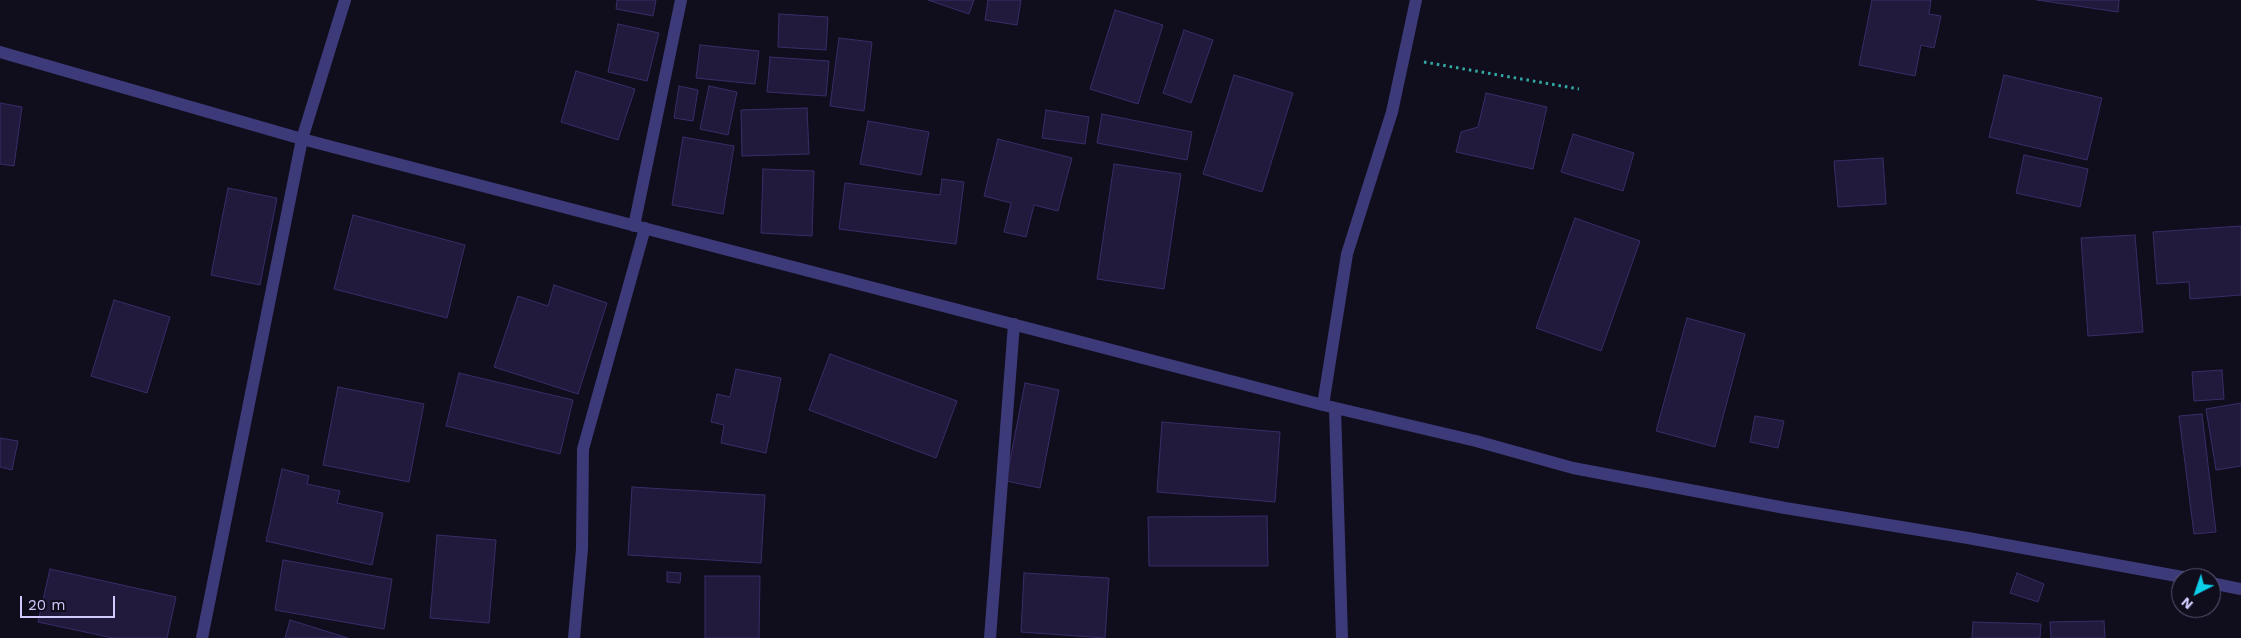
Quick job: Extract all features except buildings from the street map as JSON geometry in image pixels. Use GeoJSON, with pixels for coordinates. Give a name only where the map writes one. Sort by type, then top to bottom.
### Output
{"type":"FeatureCollection","features":[{"type":"Feature","properties":{"kind":"street"},"geometry":{"type":"LineString","coordinates":[[202,638],[302,139],[345,0]]}},
{"type":"Feature","properties":{"kind":"street"},"geometry":{"type":"LineString","coordinates":[[574,638],[582,549],[583,449],[639,227],[681,0]]}},
{"type":"Feature","properties":{"kind":"street"},"geometry":{"type":"LineString","coordinates":[[1342,638],[1329,406],[1347,254],[1392,112],[1416,0]]}},
{"type":"Feature","properties":{"kind":"street"},"geometry":{"type":"LineString","coordinates":[[0,52],[302,139],[1329,406],[1476,441],[1572,468],[1784,508],[1968,538],[2171,575]]}},
{"type":"Feature","properties":{"kind":"street"},"geometry":{"type":"LineString","coordinates":[[990,638],[1014,324]]}},
{"type":"Feature","properties":{"kind":"street"},"geometry":{"type":"LineString","coordinates":[[2221,585],[2241,589]]}},
{"type":"Feature","properties":{"kind":"path"},"geometry":{"type":"LineString","coordinates":[[1404,58],[1579,89]]}}]}
